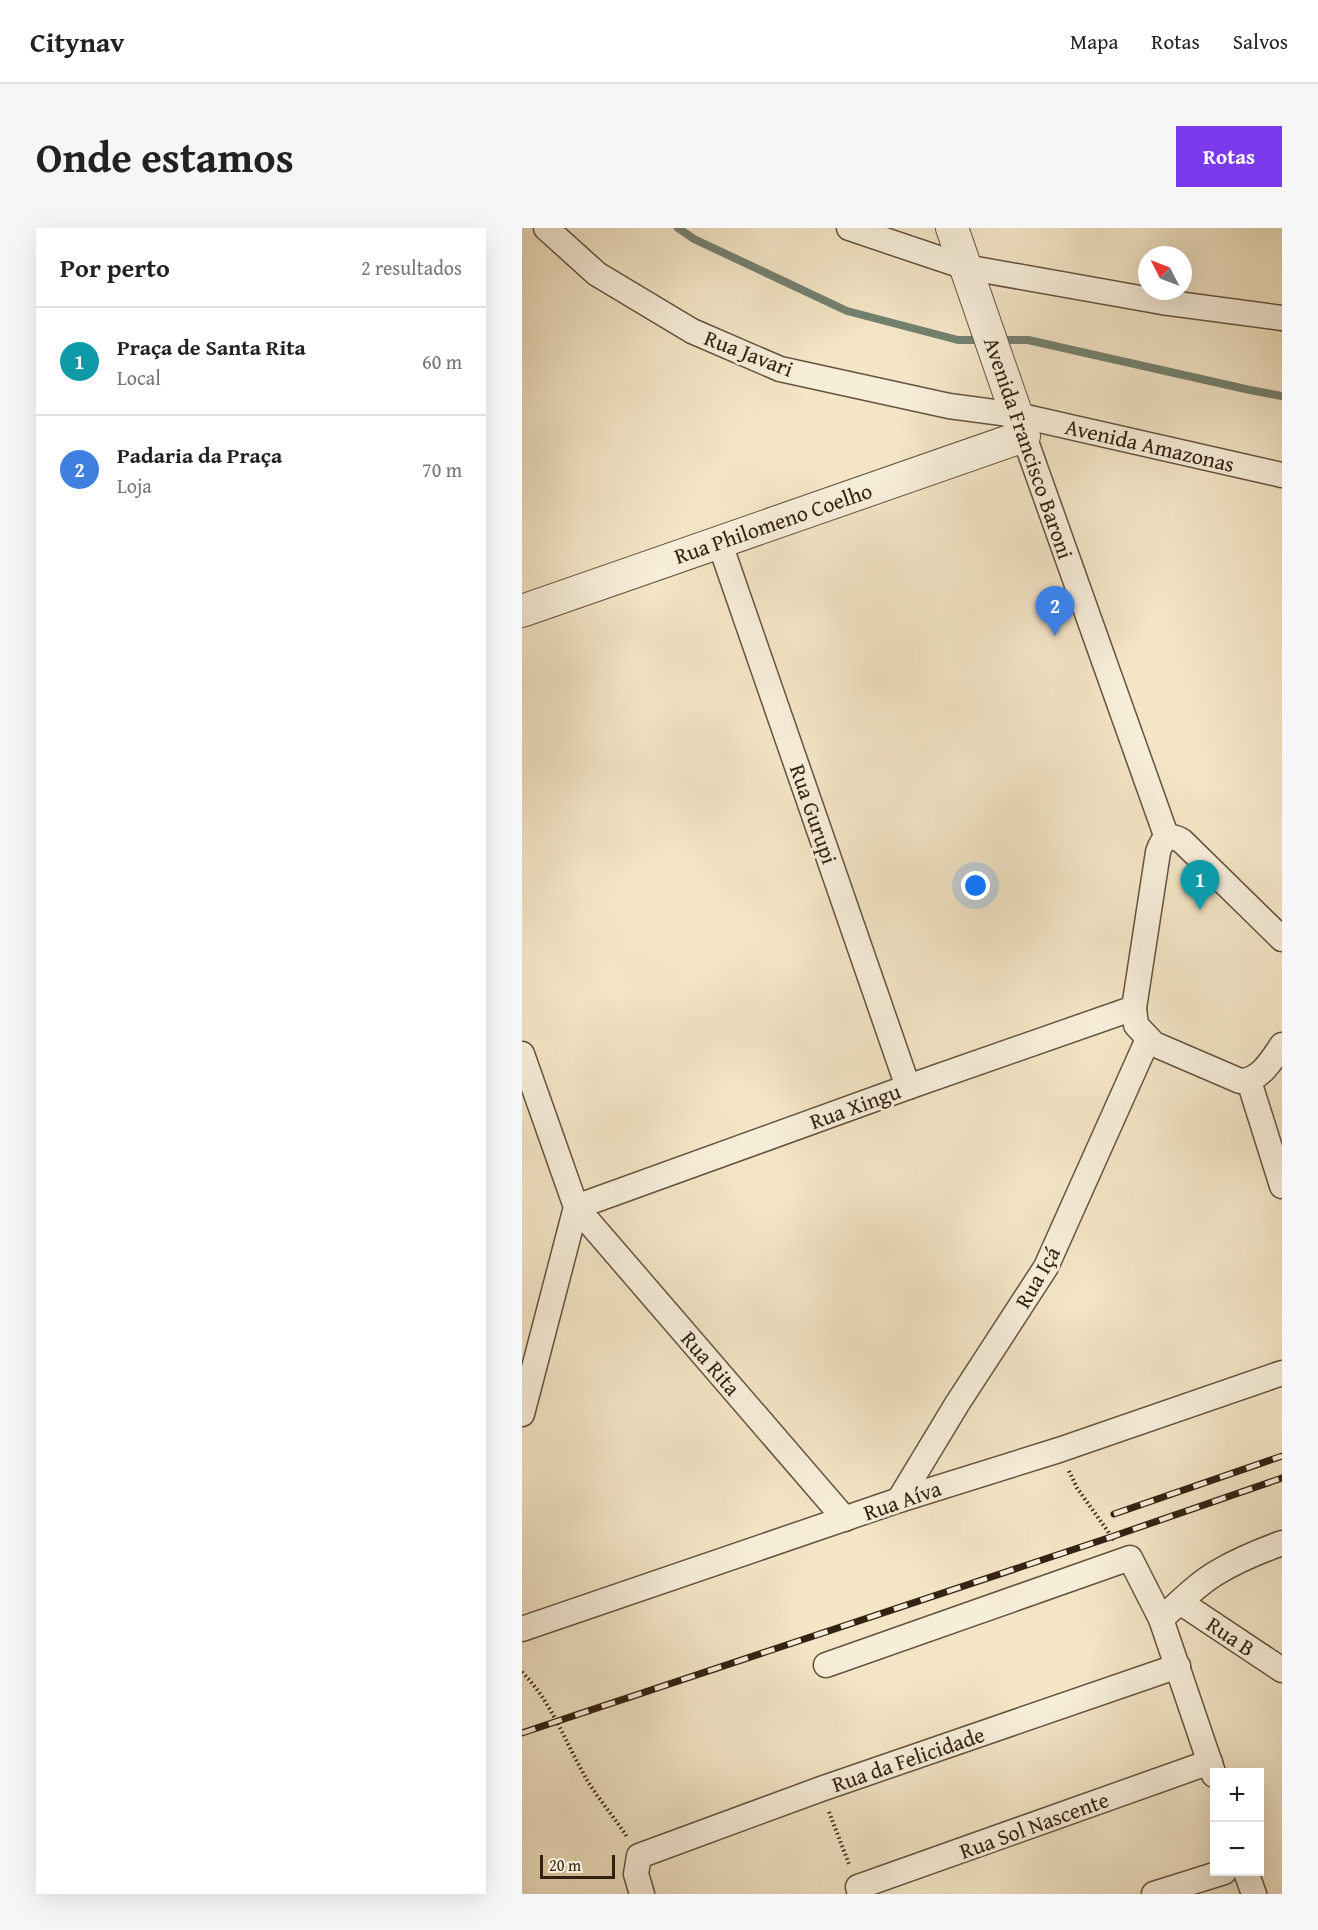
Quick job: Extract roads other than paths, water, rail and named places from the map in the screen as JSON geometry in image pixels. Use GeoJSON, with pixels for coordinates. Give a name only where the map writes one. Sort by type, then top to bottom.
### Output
{"type":"FeatureCollection","features":[{"type":"Feature","properties":{"kind":"street","name":"Rua Javari"},"geometry":{"type":"LineString","coordinates":[[546,228],[597,274],[692,331],[780,369],[949,406],[1017,414]]}},
{"type":"Feature","properties":{"kind":"street"},"geometry":{"type":"LineString","coordinates":[[849,228],[968,277],[1282,318]]}},
{"type":"Feature","properties":{"kind":"street","name":"Avenida Francisco Baroni"},"geometry":{"type":"LineString","coordinates":[[952,228],[1167,838]]}},
{"type":"Feature","properties":{"kind":"street","name":"Avenida Amazonas"},"geometry":{"type":"LineString","coordinates":[[1017,414],[1282,475]]}},
{"type":"Feature","properties":{"kind":"street","name":"Rua Philomeno Coelho"},"geometry":{"type":"LineString","coordinates":[[522,611],[719,542],[1017,414]]}},
{"type":"Feature","properties":{"kind":"street","name":"Rua Gurupi"},"geometry":{"type":"LineString","coordinates":[[719,542],[908,1087]]}},
{"type":"Feature","properties":{"kind":"street"},"geometry":{"type":"LineString","coordinates":[[1282,939],[1182,841],[1176,837],[1167,838],[1161,843],[1134,1008],[1136,1025],[1154,1044],[1233,1079],[1249,1081],[1265,1067],[1282,1045]]}},
{"type":"Feature","properties":{"kind":"street","name":"Rua Xingu"},"geometry":{"type":"LineString","coordinates":[[576,1207],[1134,1008]]}},
{"type":"Feature","properties":{"kind":"street","name":"Rua Içá"},"geometry":{"type":"LineString","coordinates":[[899,1500],[957,1404],[1046,1267],[1148,1039]]}},
{"type":"Feature","properties":{"kind":"street"},"geometry":{"type":"LineString","coordinates":[[522,1054],[576,1207],[522,1414]]}},
{"type":"Feature","properties":{"kind":"street"},"geometry":{"type":"LineString","coordinates":[[1249,1081],[1282,1186]]}},
{"type":"Feature","properties":{"kind":"street","name":"Rua Rita"},"geometry":{"type":"LineString","coordinates":[[576,1207],[845,1519]]}},
{"type":"Feature","properties":{"kind":"street","name":"Rua Aíva"},"geometry":{"type":"LineString","coordinates":[[522,1629],[899,1500],[1059,1450],[1282,1373]]}},
{"type":"Feature","properties":{"kind":"street"},"geometry":{"type":"LineString","coordinates":[[1161,1619],[1217,1572],[1282,1543]]}},
{"type":"Feature","properties":{"kind":"street"},"geometry":{"type":"LineString","coordinates":[[826,1665],[1130,1558],[1161,1619],[1212,1768]]}},
{"type":"Feature","properties":{"kind":"street","name":"Rua B"},"geometry":{"type":"LineString","coordinates":[[1180,1602],[1282,1670]]}},
{"type":"Feature","properties":{"kind":"street","name":"Rua da Felicidade"},"geometry":{"type":"LineString","coordinates":[[642,1894],[636,1874],[639,1856],[821,1789],[1178,1666]]}},
{"type":"Feature","properties":{"kind":"street","name":"Rua Sol Nascente"},"geometry":{"type":"LineString","coordinates":[[859,1891],[1210,1770]]}},
{"type":"Feature","properties":{"kind":"street"},"geometry":{"type":"LineString","coordinates":[[1154,1894],[1211,1876]]}},
{"type":"Feature","properties":{"kind":"street"},"geometry":{"type":"LineString","coordinates":[[1247,1876],[1254,1894]]}},
{"type":"Feature","properties":{"kind":"waterway"},"geometry":{"type":"LineString","coordinates":[[678,228],[694,239],[847,311],[958,340],[984,340]]}},
{"type":"Feature","properties":{"kind":"waterway"},"geometry":{"type":"LineString","coordinates":[[999,340],[1028,340],[1282,396]]}},
{"type":"Feature","properties":{"kind":"railway"},"geometry":{"type":"LineString","coordinates":[[1114,1514],[1282,1456]]}},
{"type":"Feature","properties":{"kind":"railway"},"geometry":{"type":"LineString","coordinates":[[522,1733],[1282,1478]]}},
{"type":"Feature","properties":{"kind":"place","name":"Padaria da Praça"},"geometry":{"type":"Point","coordinates":[1055,636]}},
{"type":"Feature","properties":{"kind":"place","name":"Praça de Santa Rita"},"geometry":{"type":"Point","coordinates":[1200,910]}}]}
